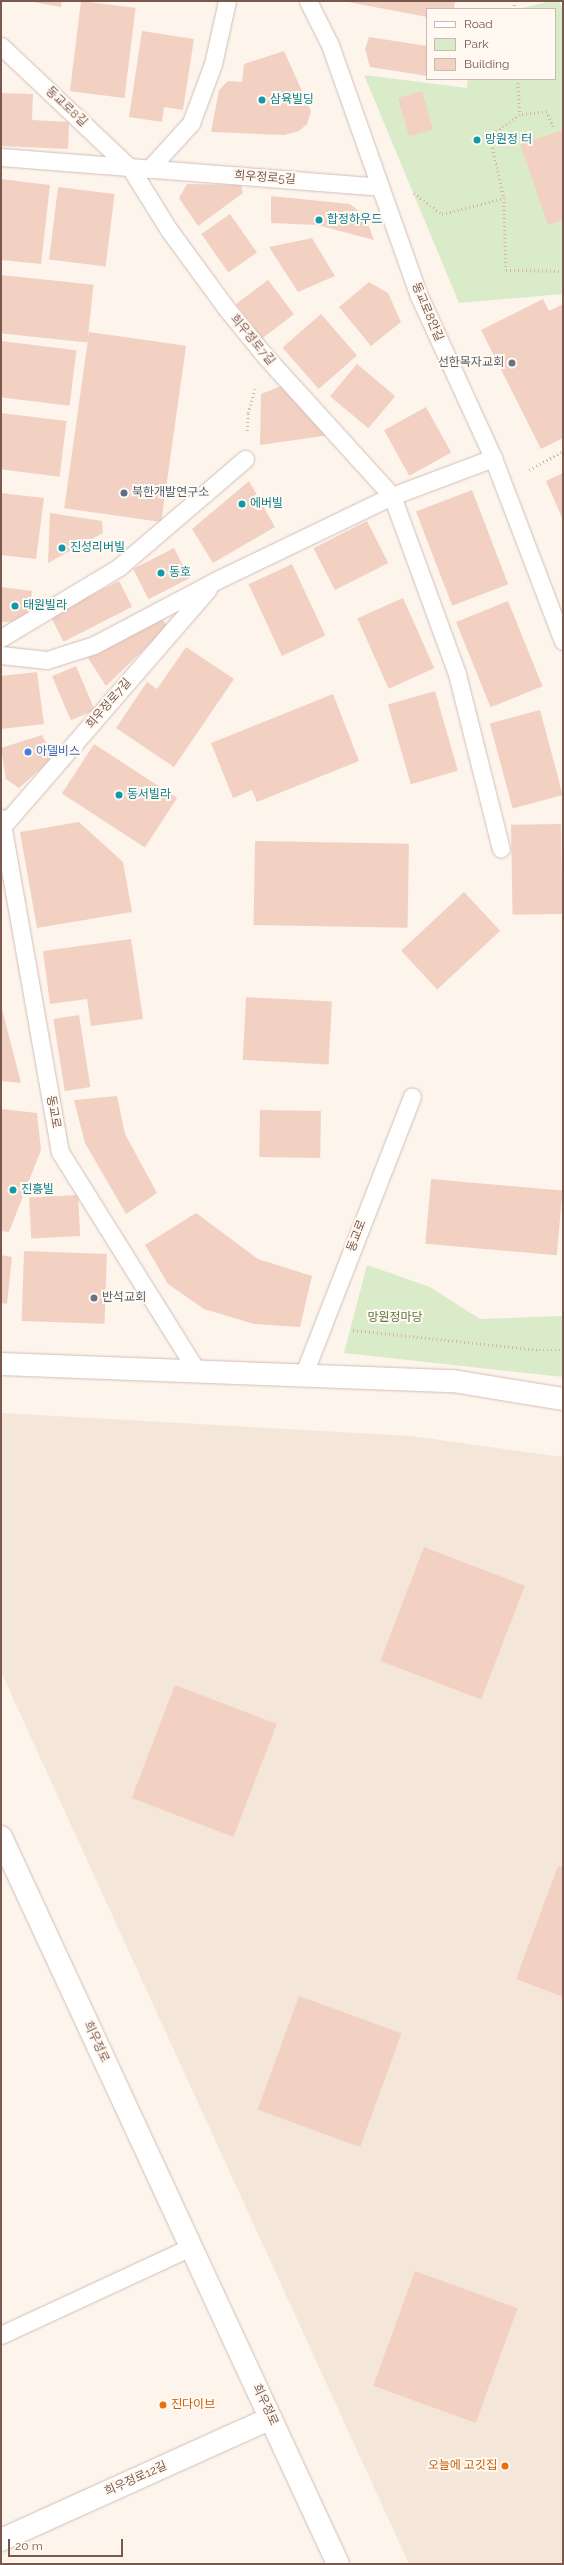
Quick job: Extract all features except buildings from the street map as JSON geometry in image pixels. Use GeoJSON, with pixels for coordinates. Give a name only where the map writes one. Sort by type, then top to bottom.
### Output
{"type":"FeatureCollection","features":[{"type":"Feature","properties":{"kind":"street"},"geometry":{"type":"LineString","coordinates":[[1,1364],[453,1381],[563,1400]]}},
{"type":"Feature","properties":{"kind":"street","name":"희우정로"},"geometry":{"type":"LineString","coordinates":[[1,1837],[338,2564]]}},
{"type":"Feature","properties":{"kind":"street","name":"희우정로12길"},"geometry":{"type":"LineString","coordinates":[[1,2540],[271,2418]]}},
{"type":"Feature","properties":{"kind":"lane"},"geometry":{"type":"LineString","coordinates":[[149,169],[190,123],[213,64],[227,1]]}},
{"type":"Feature","properties":{"kind":"lane","name":"동교로8안길"},"geometry":{"type":"LineString","coordinates":[[308,1],[330,45],[419,296],[493,458],[563,641]]}},
{"type":"Feature","properties":{"kind":"lane","name":"동교로8길"},"geometry":{"type":"LineString","coordinates":[[1,46],[131,168]]}},
{"type":"Feature","properties":{"kind":"lane","name":"희우정로5길"},"geometry":{"type":"LineString","coordinates":[[1,157],[380,187]]}},
{"type":"Feature","properties":{"kind":"lane","name":"희우정로7길"},"geometry":{"type":"LineString","coordinates":[[131,168],[170,230],[266,357],[392,496]]}},
{"type":"Feature","properties":{"kind":"lane","name":"희우정로7길"},"geometry":{"type":"LineString","coordinates":[[1,655],[47,660],[94,645],[215,581],[392,496],[493,458]]}},
{"type":"Feature","properties":{"kind":"lane"},"geometry":{"type":"LineString","coordinates":[[1,638],[119,567],[245,459]]}},
{"type":"Feature","properties":{"kind":"lane"},"geometry":{"type":"LineString","coordinates":[[392,496],[457,674],[501,849]]}},
{"type":"Feature","properties":{"kind":"lane","name":"희우정로7길"},"geometry":{"type":"LineString","coordinates":[[2,823],[215,581]]}},
{"type":"Feature","properties":{"kind":"lane","name":"동교로"},"geometry":{"type":"LineString","coordinates":[[2,823],[60,1152],[197,1371]]}},
{"type":"Feature","properties":{"kind":"lane","name":"동교로"},"geometry":{"type":"LineString","coordinates":[[303,1376],[412,1096]]}},
{"type":"Feature","properties":{"kind":"lane"},"geometry":{"type":"LineString","coordinates":[[1,2335],[191,2248]]}},
{"type":"Feature","properties":{"kind":"path"},"geometry":{"type":"LineString","coordinates":[[518,80],[520,115]]}},
{"type":"Feature","properties":{"kind":"path"},"geometry":{"type":"LineString","coordinates":[[553,127],[547,112],[520,115],[490,136],[504,198],[506,270],[563,271]]}},
{"type":"Feature","properties":{"kind":"path"},"geometry":{"type":"LineString","coordinates":[[413,192],[442,214],[504,198]]}},
{"type":"Feature","properties":{"kind":"path"},"geometry":{"type":"LineString","coordinates":[[245,459],[248,414],[266,357]]}},
{"type":"Feature","properties":{"kind":"path"},"geometry":{"type":"LineString","coordinates":[[502,484],[563,451]]}},
{"type":"Feature","properties":{"kind":"path"},"geometry":{"type":"LineString","coordinates":[[322,1327],[539,1350],[563,1350]]}},
{"type":"Feature","properties":{"kind":"shaded area"},"geometry":{"type":"Polygon","coordinates":[[[1,1413],[411,1436],[563,1457],[563,2564],[409,2564],[1,1672],[1,1413]]]}},
{"type":"Feature","properties":{"kind":"green space","name":"망원정 터"},"geometry":{"type":"Polygon","coordinates":[[[551,1],[559,1],[563,10],[563,294],[459,303],[364,75],[467,88],[468,80],[556,80],[556,8],[522,8],[551,1]]]}},
{"type":"Feature","properties":{"kind":"green space","name":"망원정마당"},"geometry":{"type":"Polygon","coordinates":[[[367,1265],[430,1287],[480,1319],[563,1316],[563,1377],[344,1353],[367,1265]]]}},
{"type":"Feature","properties":{"kind":"place","name":"삼육빌딩"},"geometry":{"type":"Point","coordinates":[262,100]}},
{"type":"Feature","properties":{"kind":"place","name":"망원정 터"},"geometry":{"type":"Point","coordinates":[477,140]}},
{"type":"Feature","properties":{"kind":"place","name":"합정하우드"},"geometry":{"type":"Point","coordinates":[319,220]}},
{"type":"Feature","properties":{"kind":"place","name":"선한목자교회"},"geometry":{"type":"Point","coordinates":[512,363]}},
{"type":"Feature","properties":{"kind":"place","name":"북한개발연구소"},"geometry":{"type":"Point","coordinates":[124,493]}},
{"type":"Feature","properties":{"kind":"place","name":"에버빌"},"geometry":{"type":"Point","coordinates":[242,504]}},
{"type":"Feature","properties":{"kind":"place","name":"진성리버빌"},"geometry":{"type":"Point","coordinates":[62,548]}},
{"type":"Feature","properties":{"kind":"place","name":"동호"},"geometry":{"type":"Point","coordinates":[161,573]}},
{"type":"Feature","properties":{"kind":"place","name":"태원빌라"},"geometry":{"type":"Point","coordinates":[15,606]}},
{"type":"Feature","properties":{"kind":"place","name":"아델비스"},"geometry":{"type":"Point","coordinates":[28,752]}},
{"type":"Feature","properties":{"kind":"place","name":"동서빌라"},"geometry":{"type":"Point","coordinates":[119,795]}},
{"type":"Feature","properties":{"kind":"place","name":"진흥빌"},"geometry":{"type":"Point","coordinates":[13,1190]}},
{"type":"Feature","properties":{"kind":"place","name":"반석교회"},"geometry":{"type":"Point","coordinates":[94,1298]}},
{"type":"Feature","properties":{"kind":"place","name":"진다이브"},"geometry":{"type":"Point","coordinates":[163,2405]}},
{"type":"Feature","properties":{"kind":"place","name":"오늘에 고깃집"},"geometry":{"type":"Point","coordinates":[505,2466]}}]}
